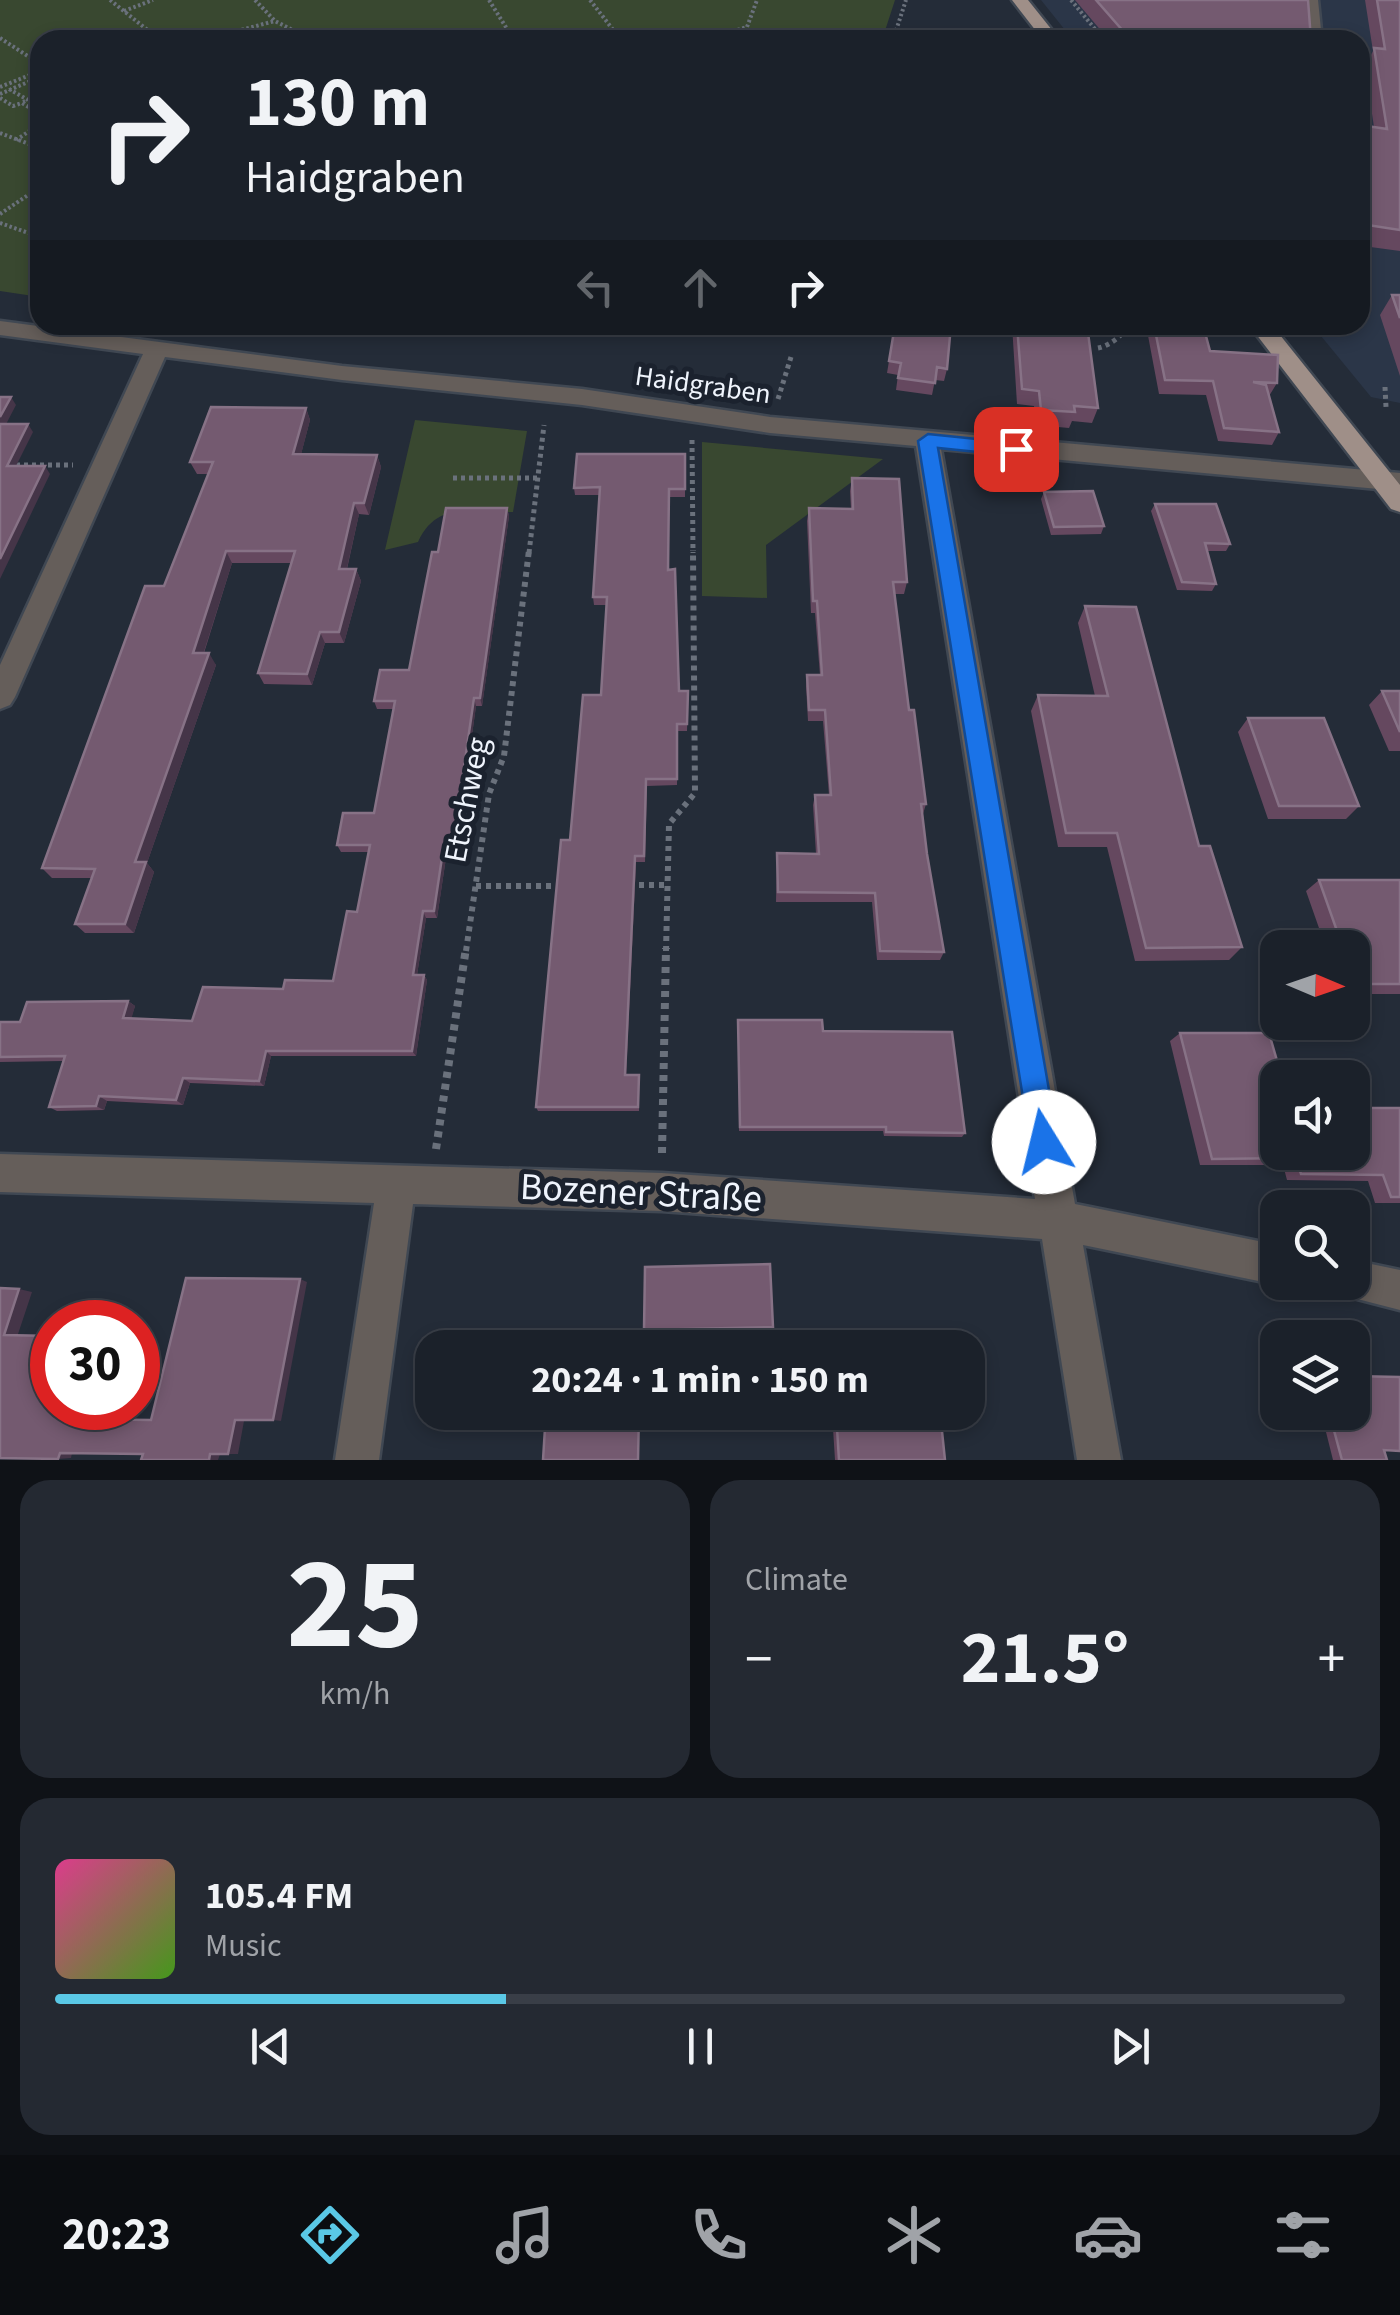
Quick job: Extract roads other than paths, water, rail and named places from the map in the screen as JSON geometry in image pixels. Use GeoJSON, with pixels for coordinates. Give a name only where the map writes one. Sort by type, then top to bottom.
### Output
{"type":"FeatureCollection","features":[{"type":"Feature","properties":{"kind":"main road"},"geometry":{"type":"LineString","coordinates":[[1002,0],[1024,30]]}},
{"type":"Feature","properties":{"kind":"main road"},"geometry":{"type":"LineString","coordinates":[[1020,0],[1044,30]]}},
{"type":"Feature","properties":{"kind":"main road"},"geometry":{"type":"LineString","coordinates":[[1268,335],[1391,482],[1400,503]]}},
{"type":"Feature","properties":{"kind":"street"},"geometry":{"type":"LineString","coordinates":[[1310,0],[1313,30]]}},
{"type":"Feature","properties":{"kind":"street","name":"Haidgraben"},"geometry":{"type":"LineString","coordinates":[[0,328],[30,332]]}},
{"type":"Feature","properties":{"kind":"street","name":"Haidgraben"},"geometry":{"type":"LineString","coordinates":[[50,335],[928,441],[1391,482]]}},
{"type":"Feature","properties":{"kind":"street"},"geometry":{"type":"LineString","coordinates":[[0,697],[156,350]]}},
{"type":"Feature","properties":{"kind":"street"},"geometry":{"type":"LineString","coordinates":[[928,441],[1098,1460]]}},
{"type":"Feature","properties":{"kind":"street","name":"Bozener Straße"},"geometry":{"type":"LineString","coordinates":[[0,1173],[662,1192],[1057,1220],[1260,1261]]}},
{"type":"Feature","properties":{"kind":"street"},"geometry":{"type":"LineString","coordinates":[[358,1460],[414,1183]]}},
{"type":"Feature","properties":{"kind":"street"},"geometry":{"type":"LineString","coordinates":[[1370,1284],[1400,1290]]}}]}
